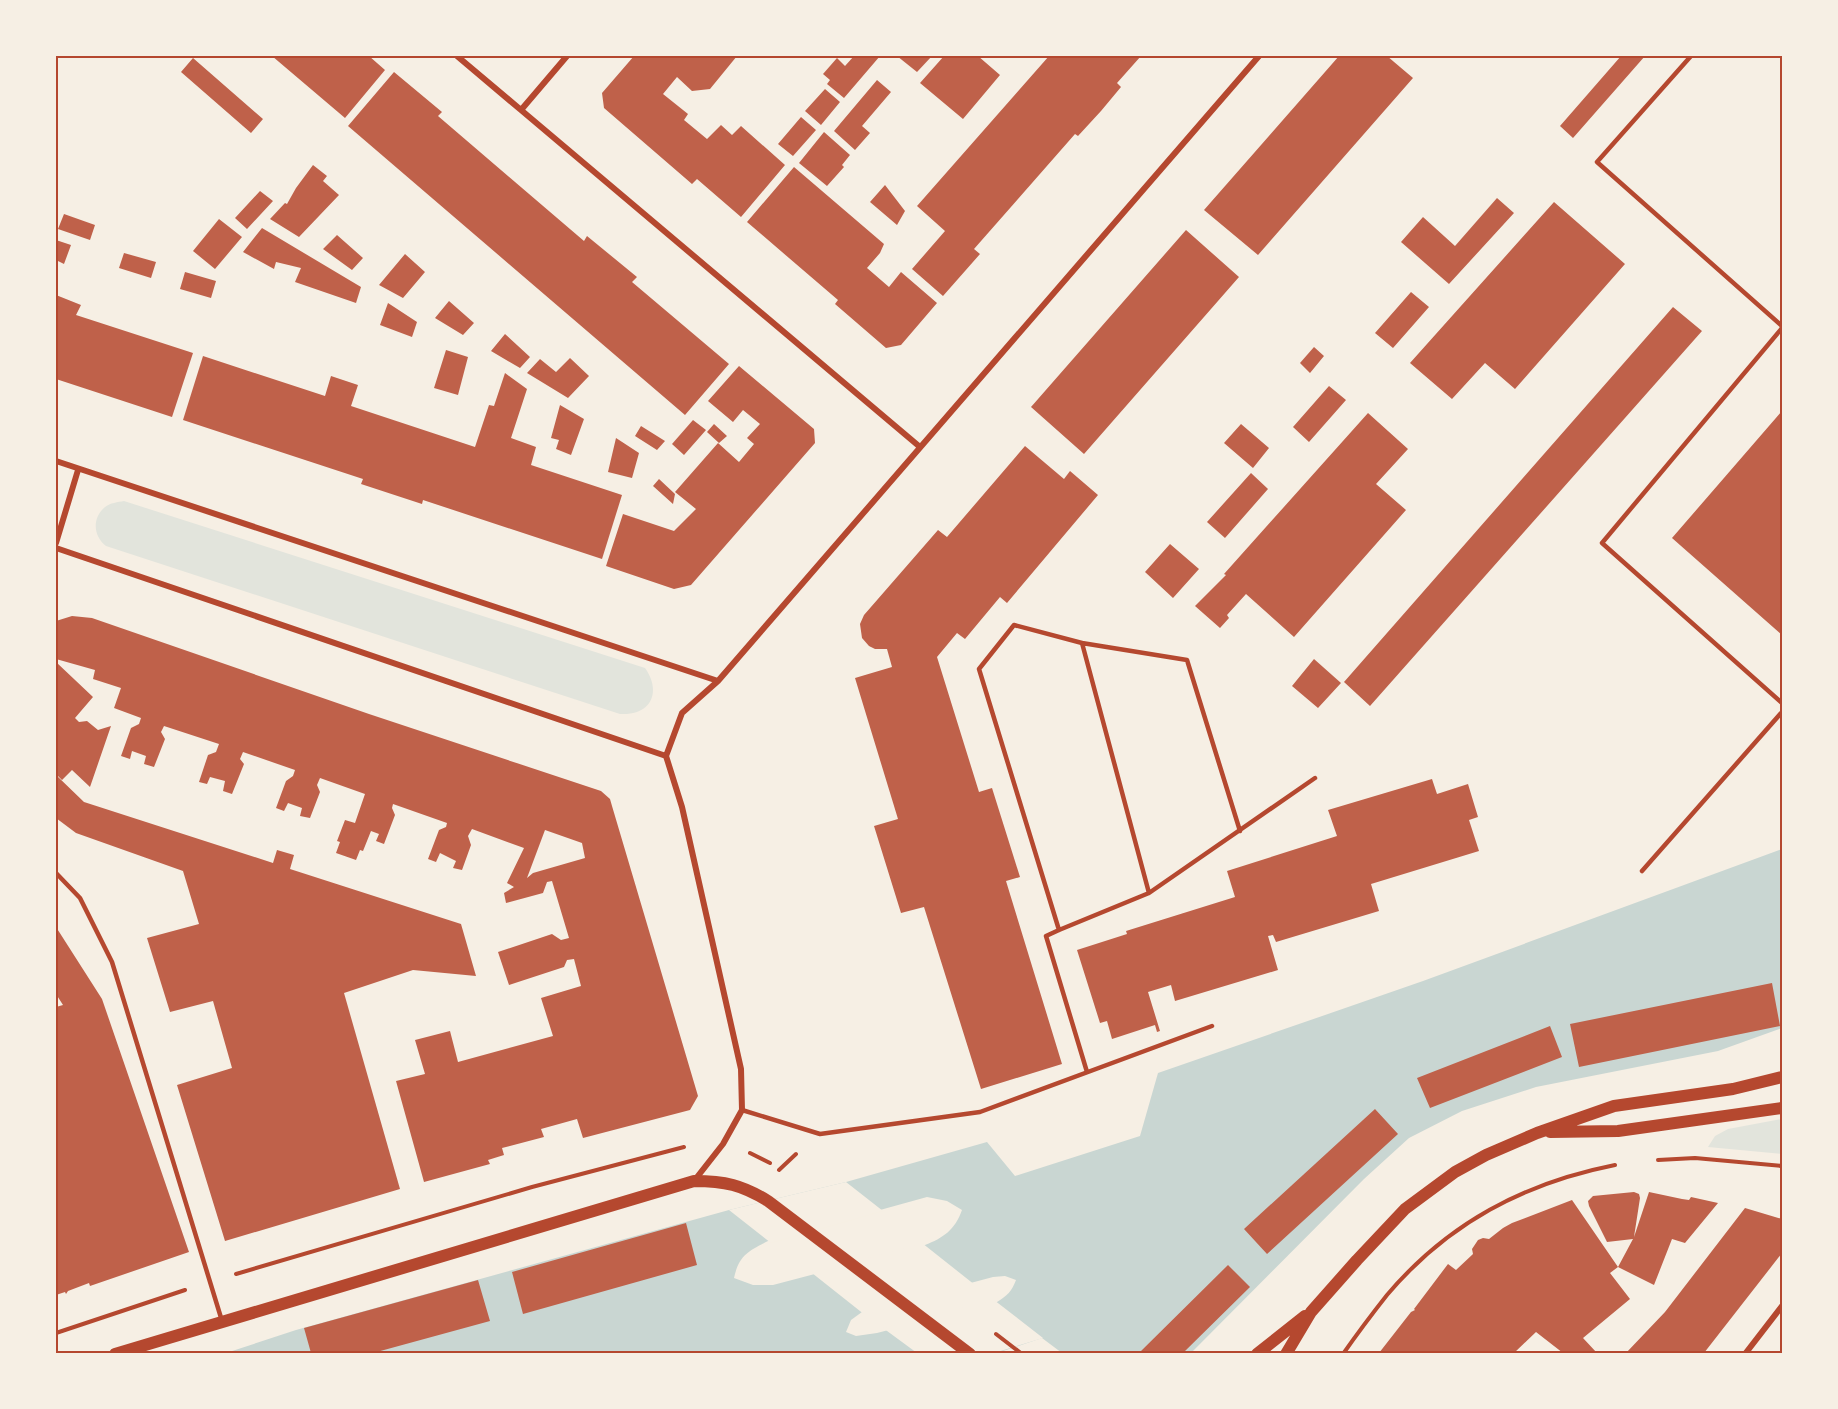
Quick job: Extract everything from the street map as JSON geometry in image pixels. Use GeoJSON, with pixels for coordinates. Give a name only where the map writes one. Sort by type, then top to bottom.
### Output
{"type":"FeatureCollection","features":[{"type":"Feature","properties":{"kind":"main road"},"geometry":{"type":"LineString","coordinates":[[1257,1353],[1311,1312],[1389,1226],[1421,1196],[1455,1172],[1537,1132],[1614,1106],[1733,1089],[1782,1077]]}},
{"type":"Feature","properties":{"kind":"main road"},"geometry":{"type":"LineString","coordinates":[[1537,1132],[1618,1131],[1782,1108]]}},
{"type":"Feature","properties":{"kind":"main road"},"geometry":{"type":"LineString","coordinates":[[115,1353],[694,1180],[718,1181],[749,1189],[970,1353]]}},
{"type":"Feature","properties":{"kind":"main road"},"geometry":{"type":"LineString","coordinates":[[1286,1353],[1311,1312]]}},
{"type":"Feature","properties":{"kind":"street"},"geometry":{"type":"LineString","coordinates":[[457,56],[920,447]]}},
{"type":"Feature","properties":{"kind":"street"},"geometry":{"type":"LineString","coordinates":[[521,110],[567,56]]}},
{"type":"Feature","properties":{"kind":"street"},"geometry":{"type":"LineString","coordinates":[[694,1180],[723,1144],[742,1110],[741,1069],[682,807],[666,756],[682,713],[718,681],[1259,56]]}},
{"type":"Feature","properties":{"kind":"street"},"geometry":{"type":"LineString","coordinates":[[56,462],[718,681]]}},
{"type":"Feature","properties":{"kind":"street"},"geometry":{"type":"LineString","coordinates":[[56,543],[78,470]]}},
{"type":"Feature","properties":{"kind":"street"},"geometry":{"type":"LineString","coordinates":[[56,548],[666,756]]}},
{"type":"Feature","properties":{"kind":"street"},"geometry":{"type":"LineString","coordinates":[[1746,1353],[1782,1306]]}},
{"type":"Feature","properties":{"kind":"lane"},"geometry":{"type":"LineString","coordinates":[[1692,56],[1597,162],[1782,327],[1602,543],[1782,703]]}},
{"type":"Feature","properties":{"kind":"lane"},"geometry":{"type":"LineString","coordinates":[[1059,930],[979,669],[1014,625],[1082,643],[1187,660],[1240,831]]}},
{"type":"Feature","properties":{"kind":"lane"},"geometry":{"type":"LineString","coordinates":[[1082,643],[1149,893]]}},
{"type":"Feature","properties":{"kind":"lane"},"geometry":{"type":"LineString","coordinates":[[1642,871],[1782,712]]}},
{"type":"Feature","properties":{"kind":"lane"},"geometry":{"type":"LineString","coordinates":[[1087,1072],[1046,936],[1149,893],[1315,778]]}},
{"type":"Feature","properties":{"kind":"lane"},"geometry":{"type":"LineString","coordinates":[[56,873],[80,898],[112,962],[222,1321]]}},
{"type":"Feature","properties":{"kind":"lane"},"geometry":{"type":"LineString","coordinates":[[742,1110],[820,1134],[980,1112],[1212,1026]]}},
{"type":"Feature","properties":{"kind":"path"},"geometry":{"type":"LineString","coordinates":[[56,1333],[211,1281],[532,1188],[693,1145],[723,1144],[737,1147],[765,1160],[779,1170]]}},
{"type":"Feature","properties":{"kind":"path"},"geometry":{"type":"LineString","coordinates":[[1651,1160],[1695,1158],[1782,1166]]}},
{"type":"Feature","properties":{"kind":"path"},"geometry":{"type":"LineString","coordinates":[[1343,1353],[1388,1294],[1418,1263],[1451,1235],[1487,1211],[1525,1191],[1576,1173],[1618,1164]]}},
{"type":"Feature","properties":{"kind":"path"},"geometry":{"type":"LineString","coordinates":[[1013,1347],[1022,1353]]}},
{"type":"Feature","properties":{"kind":"shaded area"},"geometry":{"type":"Polygon","coordinates":[[[124,501],[645,668],[653,686],[653,694],[646,707],[631,714],[620,714],[106,546],[97,532],[98,516],[107,506],[124,501]]]}},
{"type":"Feature","properties":{"kind":"shaded area"},"geometry":{"type":"Polygon","coordinates":[[[1782,849],[1782,1028],[1718,1051],[1536,1087],[1462,1111],[1409,1138],[1364,1179],[1191,1353],[1062,1353],[1042,1338],[994,1354],[223,1354],[296,1330],[729,1210],[846,1182],[987,1142],[1015,1176],[1140,1136],[1158,1073],[1423,981],[1782,849]],[[927,1197],[768,1241],[742,1259],[734,1278],[753,1285],[773,1285],[925,1245],[943,1236],[952,1228],[962,1210],[947,1201],[927,1197]],[[1005,1276],[993,1277],[862,1312],[851,1320],[846,1332],[856,1336],[877,1333],[997,1302],[1009,1293],[1016,1280],[1005,1276]]]}},
{"type":"Feature","properties":{"kind":"shaded area"},"geometry":{"type":"Polygon","coordinates":[[[1782,1119],[1782,1154],[1708,1147],[1715,1136],[1728,1129],[1782,1119]]]}},
{"type":"Feature","properties":{"kind":"pier"},"geometry":{"type":"Polygon","coordinates":[[[846,1182],[883,1211],[771,1243],[729,1210],[846,1182]]]}},
{"type":"Feature","properties":{"kind":"pier"},"geometry":{"type":"Polygon","coordinates":[[[922,1243],[975,1285],[865,1315],[812,1273],[922,1243]]]}},
{"type":"Feature","properties":{"kind":"pier"},"geometry":{"type":"Polygon","coordinates":[[[994,1300],[1043,1338],[994,1353],[917,1353],[883,1328],[994,1300]]]}},
{"type":"Feature","properties":{"kind":"building"},"geometry":{"type":"Polygon","coordinates":[[[272,56],[369,56],[385,70],[345,118],[272,56]]]}},
{"type":"Feature","properties":{"kind":"building"},"geometry":{"type":"Polygon","coordinates":[[[634,56],[737,56],[710,89],[692,91],[677,77],[663,94],[688,114],[684,120],[707,139],[721,125],[732,135],[741,126],[785,165],[741,217],[697,179],[692,184],[604,108],[602,93],[634,56]]]}},
{"type":"Feature","properties":{"kind":"building"},"geometry":{"type":"Polygon","coordinates":[[[854,56],[880,56],[844,98],[827,84],[830,80],[823,74],[837,58],[845,66],[854,56]]]}},
{"type":"Feature","properties":{"kind":"building"},"geometry":{"type":"Polygon","coordinates":[[[897,56],[932,56],[917,72],[897,56]]]}},
{"type":"Feature","properties":{"kind":"building"},"geometry":{"type":"Polygon","coordinates":[[[944,56],[978,56],[1000,75],[963,119],[920,83],[944,56]]]}},
{"type":"Feature","properties":{"kind":"building"},"geometry":{"type":"Polygon","coordinates":[[[1049,56],[1141,56],[1117,83],[1121,87],[1101,111],[1078,136],[1075,134],[974,249],[980,254],[943,296],[912,269],[945,231],[917,206],[1049,56]]]}},
{"type":"Feature","properties":{"kind":"building"},"geometry":{"type":"Polygon","coordinates":[[[1339,56],[1387,56],[1413,78],[1258,255],[1204,210],[1339,56]]]}},
{"type":"Feature","properties":{"kind":"building"},"geometry":{"type":"Polygon","coordinates":[[[1621,56],[1645,56],[1573,138],[1560,126],[1621,56]]]}},
{"type":"Feature","properties":{"kind":"building"},"geometry":{"type":"Polygon","coordinates":[[[193,58],[263,119],[251,133],[181,72],[193,58]]]}},
{"type":"Feature","properties":{"kind":"building"},"geometry":{"type":"Polygon","coordinates":[[[394,72],[442,112],[438,116],[584,241],[587,236],[637,277],[632,282],[729,364],[685,415],[348,126],[394,72]]]}},
{"type":"Feature","properties":{"kind":"building"},"geometry":{"type":"Polygon","coordinates":[[[877,80],[891,92],[862,126],[870,133],[855,150],[834,131],[877,80]]]}},
{"type":"Feature","properties":{"kind":"building"},"geometry":{"type":"Polygon","coordinates":[[[825,89],[840,102],[821,125],[805,111],[825,89]]]}},
{"type":"Feature","properties":{"kind":"building"},"geometry":{"type":"Polygon","coordinates":[[[801,117],[816,130],[793,156],[778,144],[801,117]]]}},
{"type":"Feature","properties":{"kind":"building"},"geometry":{"type":"Polygon","coordinates":[[[824,132],[850,155],[842,165],[844,167],[827,186],[799,163],[824,132]]]}},
{"type":"Feature","properties":{"kind":"building"},"geometry":{"type":"Polygon","coordinates":[[[313,165],[327,176],[323,181],[339,195],[299,237],[270,219],[285,203],[287,204],[313,165]]]}},
{"type":"Feature","properties":{"kind":"building"},"geometry":{"type":"Polygon","coordinates":[[[794,167],[884,244],[880,253],[867,268],[889,287],[901,272],[937,303],[901,345],[886,348],[835,304],[838,300],[747,222],[794,167]]]}},
{"type":"Feature","properties":{"kind":"building"},"geometry":{"type":"Polygon","coordinates":[[[885,185],[905,211],[897,225],[870,202],[885,185]]]}},
{"type":"Feature","properties":{"kind":"building"},"geometry":{"type":"Polygon","coordinates":[[[260,191],[273,201],[247,229],[235,218],[260,191]]]}},
{"type":"Feature","properties":{"kind":"building"},"geometry":{"type":"Polygon","coordinates":[[[1497,198],[1514,213],[1449,284],[1401,242],[1423,217],[1455,246],[1497,198]]]}},
{"type":"Feature","properties":{"kind":"building"},"geometry":{"type":"Polygon","coordinates":[[[1554,202],[1625,264],[1515,389],[1485,363],[1452,399],[1410,363],[1554,202]]]}},
{"type":"Feature","properties":{"kind":"building"},"geometry":{"type":"Polygon","coordinates":[[[64,214],[95,225],[90,240],[58,229],[64,214]]]}},
{"type":"Feature","properties":{"kind":"building"},"geometry":{"type":"Polygon","coordinates":[[[219,219],[242,237],[215,269],[193,251],[219,219]]]}},
{"type":"Feature","properties":{"kind":"building"},"geometry":{"type":"Polygon","coordinates":[[[262,228],[361,287],[356,303],[295,282],[301,268],[276,262],[274,269],[243,252],[262,228]]]}},
{"type":"Feature","properties":{"kind":"building"},"geometry":{"type":"Polygon","coordinates":[[[1186,230],[1239,277],[1084,454],[1031,407],[1186,230]]]}},
{"type":"Feature","properties":{"kind":"building"},"geometry":{"type":"Polygon","coordinates":[[[337,235],[363,258],[352,270],[323,249],[337,235]]]}},
{"type":"Feature","properties":{"kind":"building"},"geometry":{"type":"Polygon","coordinates":[[[56,240],[71,245],[64,264],[56,260],[56,240]]]}},
{"type":"Feature","properties":{"kind":"building"},"geometry":{"type":"Polygon","coordinates":[[[124,253],[156,262],[151,278],[119,268],[124,253]]]}},
{"type":"Feature","properties":{"kind":"building"},"geometry":{"type":"Polygon","coordinates":[[[405,254],[425,272],[403,298],[379,285],[405,254]]]}},
{"type":"Feature","properties":{"kind":"building"},"geometry":{"type":"Polygon","coordinates":[[[185,272],[216,281],[211,298],[180,289],[185,272]]]}},
{"type":"Feature","properties":{"kind":"building"},"geometry":{"type":"Polygon","coordinates":[[[1411,292],[1429,307],[1393,348],[1375,333],[1411,292]]]}},
{"type":"Feature","properties":{"kind":"building"},"geometry":{"type":"Polygon","coordinates":[[[56,295],[81,305],[76,315],[193,353],[172,417],[56,379],[56,295]]]}},
{"type":"Feature","properties":{"kind":"building"},"geometry":{"type":"Polygon","coordinates":[[[449,301],[474,323],[463,335],[435,318],[449,301]]]}},
{"type":"Feature","properties":{"kind":"building"},"geometry":{"type":"Polygon","coordinates":[[[388,303],[417,322],[412,337],[380,325],[388,303]]]}},
{"type":"Feature","properties":{"kind":"building"},"geometry":{"type":"Polygon","coordinates":[[[1673,307],[1702,331],[1370,706],[1344,682],[1673,307]]]}},
{"type":"Feature","properties":{"kind":"building"},"geometry":{"type":"Polygon","coordinates":[[[505,334],[530,357],[520,368],[491,351],[505,334]]]}},
{"type":"Feature","properties":{"kind":"building"},"geometry":{"type":"Polygon","coordinates":[[[1314,347],[1324,356],[1310,373],[1300,363],[1314,347]]]}},
{"type":"Feature","properties":{"kind":"building"},"geometry":{"type":"Polygon","coordinates":[[[446,350],[468,357],[458,395],[434,388],[446,350]]]}},
{"type":"Feature","properties":{"kind":"building"},"geometry":{"type":"Polygon","coordinates":[[[203,356],[325,396],[331,376],[358,385],[351,406],[475,447],[489,405],[494,406],[505,373],[527,389],[511,438],[536,447],[531,465],[622,495],[602,559],[423,500],[422,504],[361,484],[363,479],[183,420],[203,356]]]}},
{"type":"Feature","properties":{"kind":"building"},"geometry":{"type":"Polygon","coordinates":[[[570,358],[589,376],[568,398],[527,373],[540,359],[556,372],[570,358]]]}},
{"type":"Feature","properties":{"kind":"building"},"geometry":{"type":"Polygon","coordinates":[[[739,366],[814,429],[815,443],[691,585],[674,589],[606,566],[623,514],[674,531],[696,509],[675,492],[718,443],[739,462],[754,444],[747,438],[760,424],[743,410],[733,422],[708,401],[739,366]]]}},
{"type":"Feature","properties":{"kind":"building"},"geometry":{"type":"Polygon","coordinates":[[[1329,386],[1346,400],[1309,442],[1293,427],[1329,386]]]}},
{"type":"Feature","properties":{"kind":"building"},"geometry":{"type":"Polygon","coordinates":[[[560,405],[584,419],[571,455],[556,449],[559,440],[551,438],[560,405]]]}},
{"type":"Feature","properties":{"kind":"building"},"geometry":{"type":"Polygon","coordinates":[[[1782,411],[1782,635],[1672,538],[1782,411]]]}},
{"type":"Feature","properties":{"kind":"building"},"geometry":{"type":"Polygon","coordinates":[[[1368,413],[1408,449],[1376,484],[1406,510],[1294,637],[1246,594],[1227,615],[1229,618],[1220,628],[1195,606],[1226,575],[1224,574],[1368,413]]]}},
{"type":"Feature","properties":{"kind":"building"},"geometry":{"type":"Polygon","coordinates":[[[693,420],[706,430],[684,455],[672,444],[693,420]]]}},
{"type":"Feature","properties":{"kind":"building"},"geometry":{"type":"Polygon","coordinates":[[[714,424],[727,436],[719,443],[707,432],[714,424]]]}},
{"type":"Feature","properties":{"kind":"building"},"geometry":{"type":"Polygon","coordinates":[[[1241,424],[1269,448],[1253,468],[1224,443],[1241,424]]]}},
{"type":"Feature","properties":{"kind":"building"},"geometry":{"type":"Polygon","coordinates":[[[641,426],[665,441],[657,450],[635,436],[641,426]]]}},
{"type":"Feature","properties":{"kind":"building"},"geometry":{"type":"Polygon","coordinates":[[[616,438],[639,453],[632,478],[608,472],[616,438]]]}},
{"type":"Feature","properties":{"kind":"building"},"geometry":{"type":"Polygon","coordinates":[[[1025,446],[1064,479],[1070,471],[1098,495],[1007,603],[1000,597],[965,639],[957,633],[937,657],[979,792],[992,788],[1020,877],[1006,881],[1062,1064],[981,1089],[924,907],[901,913],[874,826],[898,819],[855,678],[892,667],[887,649],[875,649],[862,638],[860,624],[864,615],[938,530],[947,537],[1025,446]]]}},
{"type":"Feature","properties":{"kind":"building"},"geometry":{"type":"Polygon","coordinates":[[[1251,473],[1268,489],[1225,538],[1207,522],[1251,473]]]}},
{"type":"Feature","properties":{"kind":"building"},"geometry":{"type":"Polygon","coordinates":[[[659,479],[675,494],[673,504],[653,486],[659,479]]]}},
{"type":"Feature","properties":{"kind":"building"},"geometry":{"type":"Polygon","coordinates":[[[1170,544],[1199,569],[1173,598],[1145,572],[1170,544]]]}},
{"type":"Feature","properties":{"kind":"building"},"geometry":{"type":"Polygon","coordinates":[[[72,616],[92,618],[601,791],[610,799],[698,1096],[690,1110],[583,1138],[577,1119],[541,1129],[544,1137],[502,1148],[504,1155],[488,1160],[490,1164],[424,1182],[396,1081],[425,1074],[415,1040],[450,1031],[458,1062],[553,1036],[541,998],[581,986],[574,959],[567,960],[564,967],[509,985],[498,952],[552,934],[561,940],[569,938],[552,881],[547,882],[543,893],[506,903],[504,893],[514,887],[507,883],[524,848],[472,829],[468,836],[471,845],[462,870],[453,868],[456,861],[440,853],[436,862],[428,859],[439,830],[446,827],[447,823],[393,804],[395,815],[384,844],[376,841],[379,834],[371,831],[363,851],[360,850],[356,860],[336,853],[340,842],[337,841],[345,820],[355,823],[365,794],[320,778],[317,785],[320,792],[310,818],[300,816],[302,808],[288,803],[284,811],[276,808],[286,781],[293,776],[295,770],[243,752],[240,759],[244,764],[232,794],[223,791],[225,781],[210,777],[207,784],[199,782],[208,755],[216,752],[219,744],[164,726],[161,732],[165,739],[154,767],[144,764],[146,756],[132,751],[130,759],[121,756],[131,728],[139,724],[141,718],[114,708],[121,688],[93,679],[95,670],[56,659],[56,621],[72,616]],[[545,830],[527,878],[533,873],[585,858],[582,843],[545,830]]]}},
{"type":"Feature","properties":{"kind":"building"},"geometry":{"type":"Polygon","coordinates":[[[1314,659],[1341,683],[1318,708],[1292,686],[1314,659]]]}},
{"type":"Feature","properties":{"kind":"building"},"geometry":{"type":"Polygon","coordinates":[[[56,662],[93,697],[75,718],[79,722],[87,721],[98,730],[111,726],[90,787],[72,770],[62,780],[56,774],[56,662]]]}},
{"type":"Feature","properties":{"kind":"building"},"geometry":{"type":"Polygon","coordinates":[[[56,775],[84,802],[273,863],[277,850],[294,855],[290,869],[461,924],[476,976],[413,970],[344,993],[400,1189],[225,1241],[177,1085],[232,1068],[213,1001],[170,1012],[147,938],[199,924],[183,871],[76,833],[56,818],[56,775]]]}},
{"type":"Feature","properties":{"kind":"building"},"geometry":{"type":"Polygon","coordinates":[[[1432,779],[1437,794],[1468,784],[1478,817],[1469,820],[1479,851],[1371,884],[1379,911],[1276,942],[1273,935],[1268,936],[1278,970],[1175,1001],[1171,985],[1148,992],[1160,1031],[1157,1032],[1155,1025],[1112,1039],[1107,1021],[1100,1023],[1077,950],[1127,934],[1126,931],[1235,897],[1227,871],[1337,836],[1328,810],[1432,779]]]}},
{"type":"Feature","properties":{"kind":"building"},"geometry":{"type":"Polygon","coordinates":[[[56,927],[102,999],[189,1252],[90,1286],[89,1283],[68,1291],[66,1294],[65,1292],[56,1295],[56,1007],[63,1005],[56,994],[56,927]]]}},
{"type":"Feature","properties":{"kind":"building"},"geometry":{"type":"Polygon","coordinates":[[[1772,983],[1780,1026],[1579,1067],[1570,1024],[1772,983]]]}},
{"type":"Feature","properties":{"kind":"building"},"geometry":{"type":"Polygon","coordinates":[[[1550,1026],[1562,1057],[1430,1108],[1417,1078],[1550,1026]]]}},
{"type":"Feature","properties":{"kind":"building"},"geometry":{"type":"Polygon","coordinates":[[[1375,1109],[1398,1134],[1267,1254],[1244,1229],[1375,1109]]]}},
{"type":"Feature","properties":{"kind":"building"},"geometry":{"type":"Polygon","coordinates":[[[1634,1192],[1639,1194],[1640,1198],[1634,1237],[1649,1192],[1718,1203],[1685,1243],[1672,1239],[1654,1285],[1618,1267],[1633,1239],[1607,1242],[1589,1206],[1588,1201],[1593,1196],[1634,1192]]]}},
{"type":"Feature","properties":{"kind":"building"},"geometry":{"type":"Polygon","coordinates":[[[1572,1200],[1618,1267],[1610,1273],[1630,1299],[1583,1338],[1597,1353],[1563,1353],[1536,1332],[1514,1353],[1379,1353],[1415,1310],[1448,1264],[1456,1270],[1473,1254],[1472,1249],[1478,1240],[1489,1239],[1512,1223],[1572,1200]]]}},
{"type":"Feature","properties":{"kind":"building"},"geometry":{"type":"Polygon","coordinates":[[[1745,1208],[1782,1219],[1782,1253],[1704,1353],[1626,1353],[1665,1312],[1745,1208]]]}},
{"type":"Feature","properties":{"kind":"building"},"geometry":{"type":"Polygon","coordinates":[[[686,1223],[697,1265],[523,1314],[512,1272],[686,1223]]]}},
{"type":"Feature","properties":{"kind":"building"},"geometry":{"type":"Polygon","coordinates":[[[1228,1265],[1250,1287],[1183,1353],[1139,1353],[1228,1265]]]}},
{"type":"Feature","properties":{"kind":"building"},"geometry":{"type":"Polygon","coordinates":[[[478,1280],[490,1321],[373,1353],[311,1353],[304,1328],[478,1280]]]}}]}
